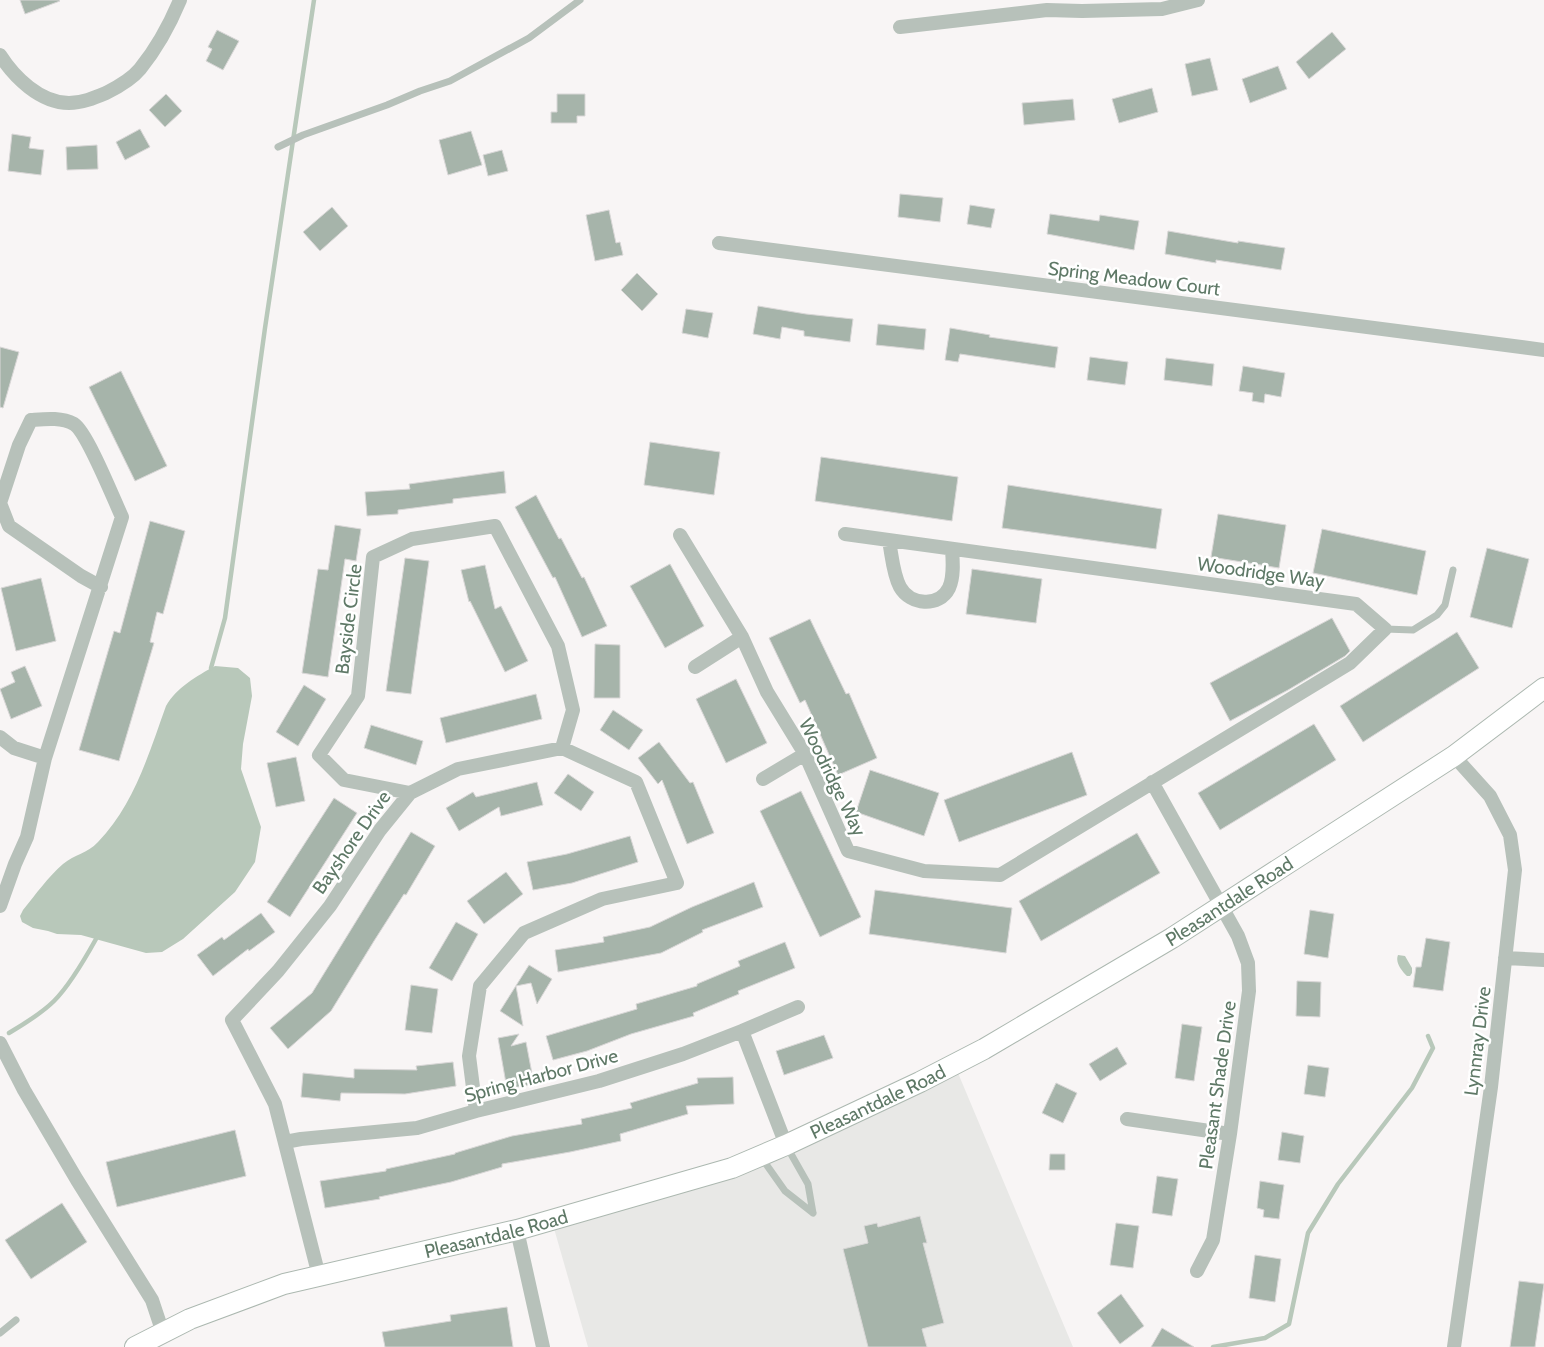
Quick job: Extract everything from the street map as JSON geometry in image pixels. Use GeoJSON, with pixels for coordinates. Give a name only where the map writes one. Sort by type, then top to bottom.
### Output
{"type":"FeatureCollection","features":[{"type":"Feature","properties":{"kind":"main road","name":"Pleasantdale Road"},"geometry":{"type":"LineString","coordinates":[[135,1347],[190,1319],[284,1284],[517,1230],[732,1168],[786,1146],[984,1049],[1172,938],[1454,756],[1544,688]]}},
{"type":"Feature","properties":{"kind":"street"},"geometry":{"type":"LineString","coordinates":[[0,55],[7,67],[32,90],[56,101],[69,103],[91,99],[129,80],[140,69],[168,28],[180,0]]}},
{"type":"Feature","properties":{"kind":"street"},"geometry":{"type":"LineString","coordinates":[[900,27],[1046,5],[1082,11],[1162,9],[1198,0]]}},
{"type":"Feature","properties":{"kind":"street","name":"Spring Meadow Court"},"geometry":{"type":"LineString","coordinates":[[719,243],[1544,350]]}},
{"type":"Feature","properties":{"kind":"street"},"geometry":{"type":"LineString","coordinates":[[0,906],[14,864],[27,837],[45,758],[101,587],[122,517],[90,447],[75,425],[62,420],[31,420],[19,445],[0,503],[9,526],[81,576],[101,587]]}},
{"type":"Feature","properties":{"kind":"street","name":"Bayside Circle"},"geometry":{"type":"LineString","coordinates":[[410,793],[344,780],[319,755],[358,696],[374,558],[412,539],[495,526],[558,646],[573,710],[562,748]]}},
{"type":"Feature","properties":{"kind":"street","name":"Woodridge Way"},"geometry":{"type":"LineString","coordinates":[[680,536],[742,637],[767,692],[805,754],[848,851],[924,871],[1000,875],[1350,663],[1385,629],[1356,604],[845,534]]}},
{"type":"Feature","properties":{"kind":"street"},"geometry":{"type":"LineString","coordinates":[[889,541],[900,587],[908,597],[916,602],[926,602],[944,595],[949,587],[953,567],[952,550]]}},
{"type":"Feature","properties":{"kind":"street"},"geometry":{"type":"LineString","coordinates":[[695,667],[742,637]]}},
{"type":"Feature","properties":{"kind":"street"},"geometry":{"type":"LineString","coordinates":[[0,738],[14,748],[45,758]]}},
{"type":"Feature","properties":{"kind":"street"},"geometry":{"type":"LineString","coordinates":[[476,1111],[469,1056],[480,986],[524,933],[602,899],[677,883],[636,782],[562,748]]}},
{"type":"Feature","properties":{"kind":"street","name":"Bayshore Drive"},"geometry":{"type":"LineString","coordinates":[[285,1142],[275,1104],[232,1020],[278,972],[324,913],[380,830],[410,793],[458,769],[562,748]]}},
{"type":"Feature","properties":{"kind":"street"},"geometry":{"type":"LineString","coordinates":[[762,779],[805,754]]}},
{"type":"Feature","properties":{"kind":"street","name":"Lynnray Drive"},"geometry":{"type":"LineString","coordinates":[[1454,756],[1490,796],[1510,835],[1515,870],[1489,1097],[1454,1347]]}},
{"type":"Feature","properties":{"kind":"street"},"geometry":{"type":"LineString","coordinates":[[1152,782],[1221,906]]}},
{"type":"Feature","properties":{"kind":"street","name":"Pleasant Shade Drive"},"geometry":{"type":"LineString","coordinates":[[1197,1271],[1213,1240],[1230,1134],[1249,991],[1248,963],[1238,936],[1221,906]]}},
{"type":"Feature","properties":{"kind":"street"},"geometry":{"type":"LineString","coordinates":[[1505,958],[1544,960]]}},
{"type":"Feature","properties":{"kind":"street","name":"Spring Harbor Drive"},"geometry":{"type":"LineString","coordinates":[[285,1142],[417,1128],[476,1111],[599,1081],[683,1054],[798,1007]]}},
{"type":"Feature","properties":{"kind":"street"},"geometry":{"type":"LineString","coordinates":[[742,1031],[786,1146]]}},
{"type":"Feature","properties":{"kind":"street"},"geometry":{"type":"LineString","coordinates":[[0,1043],[24,1090],[67,1163],[152,1300],[163,1333]]}},
{"type":"Feature","properties":{"kind":"street"},"geometry":{"type":"LineString","coordinates":[[1127,1119],[1230,1134]]}},
{"type":"Feature","properties":{"kind":"street"},"geometry":{"type":"LineString","coordinates":[[285,1142],[319,1276]]}},
{"type":"Feature","properties":{"kind":"street"},"geometry":{"type":"LineString","coordinates":[[517,1230],[543,1347]]}},
{"type":"Feature","properties":{"kind":"lane"},"geometry":{"type":"LineString","coordinates":[[278,147],[450,81],[529,38],[580,0]]}},
{"type":"Feature","properties":{"kind":"lane"},"geometry":{"type":"LineString","coordinates":[[1385,629],[1413,630],[1438,616],[1445,605],[1453,570]]}},
{"type":"Feature","properties":{"kind":"lane"},"geometry":{"type":"LineString","coordinates":[[760,1156],[785,1191],[813,1213],[808,1184],[786,1146]]}},
{"type":"Feature","properties":{"kind":"lane"},"geometry":{"type":"LineString","coordinates":[[0,1333],[16,1320]]}},
{"type":"Feature","properties":{"kind":"shaded area"},"geometry":{"type":"Polygon","coordinates":[[[215,666],[238,668],[250,678],[252,696],[243,744],[241,769],[261,827],[255,862],[235,892],[183,939],[162,952],[146,953],[81,935],[57,934],[33,928],[22,922],[20,916],[23,910],[52,874],[67,861],[94,846],[121,812],[147,760],[166,706],[170,700],[188,683],[215,666]]]}},
{"type":"Feature","properties":{"kind":"shaded area"},"geometry":{"type":"Polygon","coordinates":[[[1398,955],[1405,956],[1412,968],[1410,976],[1407,976],[1399,966],[1398,955]]]}},
{"type":"Feature","properties":{"kind":"shaded area"},"geometry":{"type":"Polygon","coordinates":[[[958,1073],[1073,1347],[588,1347],[551,1218],[748,1171],[958,1073]]]}},
{"type":"Feature","properties":{"kind":"building"},"geometry":{"type":"Polygon","coordinates":[[[20,0],[59,0],[60,1],[25,14],[20,0]]]}},
{"type":"Feature","properties":{"kind":"building"},"geometry":{"type":"Polygon","coordinates":[[[217,30],[239,41],[223,70],[206,61],[212,49],[208,47],[217,30]]]}},
{"type":"Feature","properties":{"kind":"building"},"geometry":{"type":"Polygon","coordinates":[[[1332,32],[1346,49],[1309,79],[1296,62],[1332,32]]]}},
{"type":"Feature","properties":{"kind":"building"},"geometry":{"type":"Polygon","coordinates":[[[1210,58],[1218,90],[1192,96],[1185,64],[1210,58]]]}},
{"type":"Feature","properties":{"kind":"building"},"geometry":{"type":"Polygon","coordinates":[[[1278,66],[1287,89],[1250,103],[1242,79],[1278,66]]]}},
{"type":"Feature","properties":{"kind":"building"},"geometry":{"type":"Polygon","coordinates":[[[1152,88],[1158,112],[1119,123],[1112,99],[1152,88]]]}},
{"type":"Feature","properties":{"kind":"building"},"geometry":{"type":"Polygon","coordinates":[[[166,94],[182,111],[165,127],[149,110],[166,94]]]}},
{"type":"Feature","properties":{"kind":"building"},"geometry":{"type":"Polygon","coordinates":[[[557,94],[585,94],[585,116],[577,116],[577,123],[551,123],[551,112],[557,112],[557,94]]]}},
{"type":"Feature","properties":{"kind":"building"},"geometry":{"type":"Polygon","coordinates":[[[1073,99],[1075,120],[1024,125],[1022,103],[1073,99]]]}},
{"type":"Feature","properties":{"kind":"building"},"geometry":{"type":"Polygon","coordinates":[[[140,129],[150,147],[125,160],[116,142],[140,129]]]}},
{"type":"Feature","properties":{"kind":"building"},"geometry":{"type":"Polygon","coordinates":[[[471,131],[482,165],[448,175],[439,140],[471,131]]]}},
{"type":"Feature","properties":{"kind":"building"},"geometry":{"type":"Polygon","coordinates":[[[12,134],[31,137],[29,148],[44,150],[41,175],[8,171],[12,134]]]}},
{"type":"Feature","properties":{"kind":"building"},"geometry":{"type":"Polygon","coordinates":[[[97,145],[98,169],[67,170],[66,147],[97,145]]]}},
{"type":"Feature","properties":{"kind":"building"},"geometry":{"type":"Polygon","coordinates":[[[502,150],[508,171],[488,176],[483,155],[502,150]]]}},
{"type":"Feature","properties":{"kind":"building"},"geometry":{"type":"Polygon","coordinates":[[[900,194],[943,198],[940,222],[898,217],[900,194]]]}},
{"type":"Feature","properties":{"kind":"building"},"geometry":{"type":"Polygon","coordinates":[[[970,205],[995,209],[991,228],[967,224],[970,205]]]}},
{"type":"Feature","properties":{"kind":"building"},"geometry":{"type":"Polygon","coordinates":[[[332,207],[348,226],[320,251],[303,232],[332,207]]]}},
{"type":"Feature","properties":{"kind":"building"},"geometry":{"type":"Polygon","coordinates":[[[609,210],[616,243],[620,242],[623,255],[595,261],[586,215],[609,210]]]}},
{"type":"Feature","properties":{"kind":"building"},"geometry":{"type":"Polygon","coordinates":[[[1050,214],[1099,221],[1100,215],[1139,221],[1134,250],[1047,234],[1050,214]]]}},
{"type":"Feature","properties":{"kind":"building"},"geometry":{"type":"Polygon","coordinates":[[[1168,231],[1238,243],[1238,241],[1285,248],[1281,270],[1216,260],[1216,263],[1165,254],[1168,231]]]}},
{"type":"Feature","properties":{"kind":"building"},"geometry":{"type":"Polygon","coordinates":[[[637,273],[658,294],[642,311],[621,290],[637,273]]]}},
{"type":"Feature","properties":{"kind":"building"},"geometry":{"type":"Polygon","coordinates":[[[758,306],[853,319],[850,342],[804,336],[804,331],[782,327],[780,339],[753,334],[758,306]]]}},
{"type":"Feature","properties":{"kind":"building"},"geometry":{"type":"Polygon","coordinates":[[[686,309],[713,313],[708,338],[682,333],[686,309]]]}},
{"type":"Feature","properties":{"kind":"building"},"geometry":{"type":"Polygon","coordinates":[[[878,324],[926,329],[924,350],[876,345],[878,324]]]}},
{"type":"Feature","properties":{"kind":"building"},"geometry":{"type":"Polygon","coordinates":[[[950,328],[990,335],[989,337],[1058,347],[1055,368],[960,354],[958,362],[945,360],[950,328]]]}},
{"type":"Feature","properties":{"kind":"building"},"geometry":{"type":"Polygon","coordinates":[[[0,347],[19,352],[3,408],[0,407],[0,347]]]}},
{"type":"Feature","properties":{"kind":"building"},"geometry":{"type":"Polygon","coordinates":[[[1090,357],[1128,362],[1125,385],[1087,380],[1090,357]]]}},
{"type":"Feature","properties":{"kind":"building"},"geometry":{"type":"Polygon","coordinates":[[[1166,358],[1214,364],[1212,386],[1164,380],[1166,358]]]}},
{"type":"Feature","properties":{"kind":"building"},"geometry":{"type":"Polygon","coordinates":[[[1243,366],[1285,373],[1281,397],[1265,394],[1264,403],[1252,401],[1253,393],[1239,391],[1243,366]]]}},
{"type":"Feature","properties":{"kind":"building"},"geometry":{"type":"Polygon","coordinates":[[[121,371],[167,466],[135,481],[89,387],[121,371]]]}},
{"type":"Feature","properties":{"kind":"building"},"geometry":{"type":"Polygon","coordinates":[[[650,442],[720,452],[714,495],[644,485],[650,442]]]}},
{"type":"Feature","properties":{"kind":"building"},"geometry":{"type":"Polygon","coordinates":[[[821,457],[958,477],[952,521],[815,501],[821,457]]]}},
{"type":"Feature","properties":{"kind":"building"},"geometry":{"type":"Polygon","coordinates":[[[504,471],[506,493],[453,499],[453,503],[398,510],[398,514],[367,516],[365,492],[410,489],[409,484],[504,471]]]}},
{"type":"Feature","properties":{"kind":"building"},"geometry":{"type":"Polygon","coordinates":[[[1008,485],[1162,509],[1156,549],[1002,528],[1008,485]]]}},
{"type":"Feature","properties":{"kind":"building"},"geometry":{"type":"Polygon","coordinates":[[[536,495],[559,539],[561,538],[582,578],[584,577],[607,626],[582,637],[555,577],[553,578],[515,507],[536,495]]]}},
{"type":"Feature","properties":{"kind":"building"},"geometry":{"type":"Polygon","coordinates":[[[1218,514],[1286,525],[1279,568],[1211,557],[1218,514]]]}},
{"type":"Feature","properties":{"kind":"building"},"geometry":{"type":"Polygon","coordinates":[[[150,521],[185,531],[163,614],[157,612],[150,642],[154,643],[119,761],[79,750],[114,631],[120,633],[150,521]]]}},
{"type":"Feature","properties":{"kind":"building"},"geometry":{"type":"Polygon","coordinates":[[[335,525],[361,529],[356,561],[345,559],[328,677],[302,673],[318,569],[328,570],[335,525]]]}},
{"type":"Feature","properties":{"kind":"building"},"geometry":{"type":"Polygon","coordinates":[[[1322,529],[1426,551],[1417,595],[1313,573],[1322,529]]]}},
{"type":"Feature","properties":{"kind":"building"},"geometry":{"type":"Polygon","coordinates":[[[1487,548],[1529,559],[1512,628],[1470,617],[1487,548]]]}},
{"type":"Feature","properties":{"kind":"building"},"geometry":{"type":"Polygon","coordinates":[[[405,558],[429,561],[411,694],[386,691],[405,558]]]}},
{"type":"Feature","properties":{"kind":"building"},"geometry":{"type":"Polygon","coordinates":[[[670,564],[704,626],[665,648],[630,586],[670,564]]]}},
{"type":"Feature","properties":{"kind":"building"},"geometry":{"type":"Polygon","coordinates":[[[485,565],[495,609],[501,606],[528,661],[505,672],[469,602],[461,570],[485,565]]]}},
{"type":"Feature","properties":{"kind":"building"},"geometry":{"type":"Polygon","coordinates":[[[972,569],[1042,579],[1036,623],[966,614],[972,569]]]}},
{"type":"Feature","properties":{"kind":"building"},"geometry":{"type":"Polygon","coordinates":[[[41,578],[56,641],[16,651],[1,588],[41,578]]]}},
{"type":"Feature","properties":{"kind":"building"},"geometry":{"type":"Polygon","coordinates":[[[1332,618],[1350,651],[1345,656],[1288,690],[1230,721],[1210,683],[1332,618]]]}},
{"type":"Feature","properties":{"kind":"building"},"geometry":{"type":"Polygon","coordinates":[[[810,619],[846,694],[849,693],[877,758],[838,775],[805,700],[800,703],[769,638],[810,619]]]}},
{"type":"Feature","properties":{"kind":"building"},"geometry":{"type":"Polygon","coordinates":[[[1457,632],[1479,668],[1363,742],[1340,706],[1457,632]]]}},
{"type":"Feature","properties":{"kind":"building"},"geometry":{"type":"Polygon","coordinates":[[[595,644],[620,645],[620,698],[594,698],[595,644]]]}},
{"type":"Feature","properties":{"kind":"building"},"geometry":{"type":"Polygon","coordinates":[[[25,666],[42,706],[11,719],[0,689],[15,682],[11,672],[25,666]]]}},
{"type":"Feature","properties":{"kind":"building"},"geometry":{"type":"Polygon","coordinates":[[[736,679],[767,743],[726,763],[696,699],[736,679]]]}},
{"type":"Feature","properties":{"kind":"building"},"geometry":{"type":"Polygon","coordinates":[[[304,685],[326,699],[298,746],[276,732],[304,685]]]}},
{"type":"Feature","properties":{"kind":"building"},"geometry":{"type":"Polygon","coordinates":[[[536,694],[542,719],[446,743],[440,718],[536,694]]]}},
{"type":"Feature","properties":{"kind":"building"},"geometry":{"type":"Polygon","coordinates":[[[613,710],[643,730],[629,750],[600,730],[613,710]]]}},
{"type":"Feature","properties":{"kind":"building"},"geometry":{"type":"Polygon","coordinates":[[[1314,724],[1336,760],[1220,830],[1198,793],[1314,724]]]}},
{"type":"Feature","properties":{"kind":"building"},"geometry":{"type":"Polygon","coordinates":[[[371,725],[423,741],[416,765],[364,748],[371,725]]]}},
{"type":"Feature","properties":{"kind":"building"},"geometry":{"type":"Polygon","coordinates":[[[659,742],[690,783],[693,782],[714,833],[687,844],[662,780],[658,784],[638,758],[659,742]]]}},
{"type":"Feature","properties":{"kind":"building"},"geometry":{"type":"Polygon","coordinates":[[[1072,752],[1087,795],[959,842],[944,800],[1072,752]]]}},
{"type":"Feature","properties":{"kind":"building"},"geometry":{"type":"Polygon","coordinates":[[[296,757],[305,801],[276,807],[267,763],[296,757]]]}},
{"type":"Feature","properties":{"kind":"building"},"geometry":{"type":"Polygon","coordinates":[[[870,770],[939,793],[924,836],[856,812],[870,770]]]}},
{"type":"Feature","properties":{"kind":"building"},"geometry":{"type":"Polygon","coordinates":[[[568,774],[594,792],[581,811],[554,793],[568,774]]]}},
{"type":"Feature","properties":{"kind":"building"},"geometry":{"type":"Polygon","coordinates":[[[537,782],[543,805],[501,816],[499,807],[459,831],[446,808],[473,792],[476,797],[537,782]]]}},
{"type":"Feature","properties":{"kind":"building"},"geometry":{"type":"Polygon","coordinates":[[[801,791],[861,917],[820,937],[760,811],[801,791]]]}},
{"type":"Feature","properties":{"kind":"building"},"geometry":{"type":"Polygon","coordinates":[[[334,798],[357,813],[290,917],[267,902],[334,798]]]}},
{"type":"Feature","properties":{"kind":"building"},"geometry":{"type":"Polygon","coordinates":[[[411,832],[435,846],[406,895],[404,894],[331,1011],[288,1049],[270,1028],[312,993],[411,832]]]}},
{"type":"Feature","properties":{"kind":"building"},"geometry":{"type":"Polygon","coordinates":[[[1137,833],[1160,873],[1041,941],[1019,901],[1137,833]]]}},
{"type":"Feature","properties":{"kind":"building"},"geometry":{"type":"Polygon","coordinates":[[[630,836],[638,862],[572,883],[533,890],[527,862],[567,854],[630,836]]]}},
{"type":"Feature","properties":{"kind":"building"},"geometry":{"type":"Polygon","coordinates":[[[506,872],[523,894],[484,924],[467,901],[506,872]]]}},
{"type":"Feature","properties":{"kind":"building"},"geometry":{"type":"Polygon","coordinates":[[[754,882],[763,907],[702,930],[703,932],[661,953],[558,972],[555,950],[604,942],[603,937],[650,927],[692,907],[754,882]]]}},
{"type":"Feature","properties":{"kind":"building"},"geometry":{"type":"Polygon","coordinates":[[[875,890],[1012,908],[1006,953],[869,934],[875,890]]]}},
{"type":"Feature","properties":{"kind":"building"},"geometry":{"type":"Polygon","coordinates":[[[1310,910],[1334,914],[1328,958],[1304,954],[1310,910]]]}},
{"type":"Feature","properties":{"kind":"building"},"geometry":{"type":"Polygon","coordinates":[[[261,913],[275,932],[249,951],[248,949],[213,976],[197,955],[222,937],[224,940],[261,913]]]}},
{"type":"Feature","properties":{"kind":"building"},"geometry":{"type":"Polygon","coordinates":[[[456,922],[478,934],[452,981],[429,968],[456,922]]]}},
{"type":"Feature","properties":{"kind":"building"},"geometry":{"type":"Polygon","coordinates":[[[1426,938],[1450,942],[1443,991],[1413,987],[1416,967],[1421,967],[1426,938]]]}},
{"type":"Feature","properties":{"kind":"building"},"geometry":{"type":"Polygon","coordinates":[[[785,942],[795,968],[738,991],[739,994],[693,1013],[694,1016],[631,1034],[587,1051],[553,1060],[546,1036],[637,1009],[636,1004],[697,986],[697,984],[740,966],[738,961],[785,942]]]}},
{"type":"Feature","properties":{"kind":"building"},"geometry":{"type":"Polygon","coordinates":[[[529,965],[552,979],[537,1004],[531,983],[516,986],[523,1026],[500,1011],[529,965]]]}},
{"type":"Feature","properties":{"kind":"building"},"geometry":{"type":"Polygon","coordinates":[[[1297,981],[1321,982],[1320,1017],[1296,1016],[1297,981]]]}},
{"type":"Feature","properties":{"kind":"building"},"geometry":{"type":"Polygon","coordinates":[[[411,985],[438,989],[432,1033],[405,1030],[411,985]]]}},
{"type":"Feature","properties":{"kind":"building"},"geometry":{"type":"Polygon","coordinates":[[[1182,1024],[1202,1027],[1194,1081],[1175,1078],[1182,1024]]]}},
{"type":"Feature","properties":{"kind":"building"},"geometry":{"type":"Polygon","coordinates":[[[519,1034],[511,1046],[526,1042],[534,1084],[507,1089],[498,1038],[519,1034]]]}},
{"type":"Feature","properties":{"kind":"building"},"geometry":{"type":"Polygon","coordinates":[[[824,1035],[833,1058],[784,1075],[776,1051],[824,1035]]]}},
{"type":"Feature","properties":{"kind":"building"},"geometry":{"type":"Polygon","coordinates":[[[1117,1047],[1127,1064],[1100,1081],[1089,1064],[1117,1047]]]}},
{"type":"Feature","properties":{"kind":"building"},"geometry":{"type":"Polygon","coordinates":[[[453,1062],[456,1086],[405,1094],[341,1093],[340,1101],[301,1097],[303,1073],[354,1078],[354,1069],[417,1070],[416,1066],[453,1062]]]}},
{"type":"Feature","properties":{"kind":"building"},"geometry":{"type":"Polygon","coordinates":[[[1308,1065],[1329,1068],[1325,1097],[1304,1094],[1308,1065]]]}},
{"type":"Feature","properties":{"kind":"building"},"geometry":{"type":"Polygon","coordinates":[[[733,1077],[734,1104],[686,1106],[688,1114],[620,1134],[621,1141],[502,1164],[502,1167],[451,1182],[379,1197],[380,1199],[325,1208],[320,1181],[386,1171],[386,1169],[455,1154],[512,1136],[582,1124],[581,1119],[632,1108],[630,1103],[698,1083],[697,1078],[733,1077]]]}},
{"type":"Feature","properties":{"kind":"building"},"geometry":{"type":"Polygon","coordinates":[[[1056,1083],[1077,1093],[1063,1123],[1042,1113],[1056,1083]]]}},
{"type":"Feature","properties":{"kind":"building"},"geometry":{"type":"Polygon","coordinates":[[[235,1130],[246,1176],[117,1207],[106,1162],[235,1130]]]}},
{"type":"Feature","properties":{"kind":"building"},"geometry":{"type":"Polygon","coordinates":[[[1282,1132],[1304,1136],[1300,1163],[1278,1160],[1282,1132]]]}},
{"type":"Feature","properties":{"kind":"building"},"geometry":{"type":"Polygon","coordinates":[[[1050,1154],[1065,1154],[1065,1170],[1049,1170],[1050,1154]]]}},
{"type":"Feature","properties":{"kind":"building"},"geometry":{"type":"Polygon","coordinates":[[[1157,1176],[1178,1179],[1172,1216],[1152,1213],[1157,1176]]]}},
{"type":"Feature","properties":{"kind":"building"},"geometry":{"type":"Polygon","coordinates":[[[1260,1181],[1284,1185],[1279,1219],[1263,1217],[1264,1210],[1257,1208],[1260,1181]]]}},
{"type":"Feature","properties":{"kind":"building"},"geometry":{"type":"Polygon","coordinates":[[[62,1203],[87,1242],[31,1279],[5,1240],[62,1203]]]}},
{"type":"Feature","properties":{"kind":"building"},"geometry":{"type":"Polygon","coordinates":[[[920,1216],[927,1243],[923,1243],[944,1323],[922,1329],[927,1347],[868,1347],[843,1249],[868,1243],[864,1226],[877,1223],[878,1227],[920,1216]]]}},
{"type":"Feature","properties":{"kind":"building"},"geometry":{"type":"Polygon","coordinates":[[[1116,1223],[1139,1226],[1133,1268],[1110,1265],[1116,1223]]]}},
{"type":"Feature","properties":{"kind":"building"},"geometry":{"type":"Polygon","coordinates":[[[1255,1255],[1281,1259],[1275,1302],[1249,1298],[1255,1255]]]}},
{"type":"Feature","properties":{"kind":"building"},"geometry":{"type":"Polygon","coordinates":[[[1519,1281],[1544,1284],[1535,1347],[1510,1347],[1519,1281]]]}},
{"type":"Feature","properties":{"kind":"building"},"geometry":{"type":"Polygon","coordinates":[[[1121,1294],[1144,1326],[1120,1344],[1097,1313],[1121,1294]]]}},
{"type":"Feature","properties":{"kind":"building"},"geometry":{"type":"Polygon","coordinates":[[[507,1307],[513,1347],[385,1347],[382,1332],[451,1321],[450,1315],[507,1307]]]}},
{"type":"Feature","properties":{"kind":"building"},"geometry":{"type":"Polygon","coordinates":[[[1162,1328],[1194,1347],[1151,1347],[1162,1328]]]}},
{"type":"Feature","properties":{"kind":"waterway"},"geometry":{"type":"LineString","coordinates":[[211,668],[225,618],[265,328],[314,0]]}},
{"type":"Feature","properties":{"kind":"waterway"},"geometry":{"type":"LineString","coordinates":[[9,1033],[54,1001],[71,980],[96,939]]}},
{"type":"Feature","properties":{"kind":"waterway"},"geometry":{"type":"LineString","coordinates":[[1213,1347],[1265,1338],[1289,1324],[1308,1233],[1338,1184],[1412,1088],[1433,1048],[1428,1036]]}}]}
